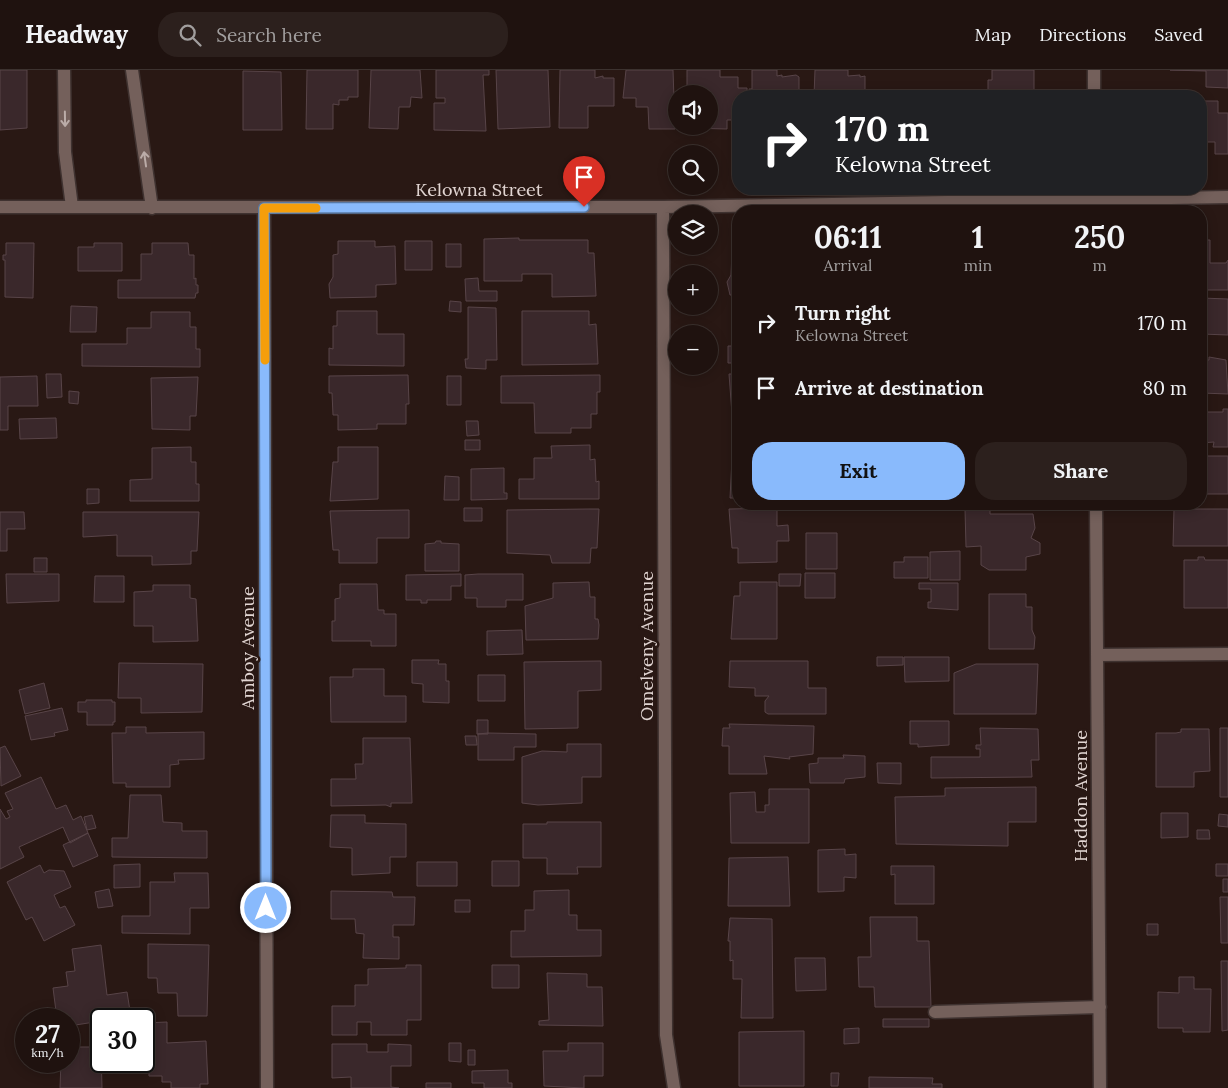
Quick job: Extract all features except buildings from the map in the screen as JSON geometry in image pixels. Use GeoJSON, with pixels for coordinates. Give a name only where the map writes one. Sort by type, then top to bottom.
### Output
{"type":"FeatureCollection","features":[{"type":"Feature","properties":{"kind":"street"},"geometry":{"type":"LineString","coordinates":[[64,70],[65,152],[72,207]]}},
{"type":"Feature","properties":{"kind":"street"},"geometry":{"type":"LineString","coordinates":[[132,70],[152,208]]}},
{"type":"Feature","properties":{"kind":"street"},"geometry":{"type":"LineString","coordinates":[[1094,70],[1094,90]]}},
{"type":"Feature","properties":{"kind":"street","name":"Kelowna Street"},"geometry":{"type":"LineString","coordinates":[[0,207],[663,207],[1032,195]]}},
{"type":"Feature","properties":{"kind":"street","name":"Kelowna Street"},"geometry":{"type":"LineString","coordinates":[[1161,195],[1228,197]]}},
{"type":"Feature","properties":{"kind":"street","name":"Omelveny Avenue"},"geometry":{"type":"LineString","coordinates":[[663,207],[666,1035],[675,1086]]}},
{"type":"Feature","properties":{"kind":"street","name":"Amboy Avenue"},"geometry":{"type":"LineString","coordinates":[[264,208],[267,1088]]}},
{"type":"Feature","properties":{"kind":"street","name":"Haddon Avenue"},"geometry":{"type":"LineString","coordinates":[[1096,510],[1100,1088]]}},
{"type":"Feature","properties":{"kind":"street"},"geometry":{"type":"LineString","coordinates":[[1097,655],[1228,654]]}},
{"type":"Feature","properties":{"kind":"street"},"geometry":{"type":"LineString","coordinates":[[935,1012],[1100,1007]]}},
{"type":"Feature","properties":{"kind":"slow traffic"},"geometry":{"type":"LineString","coordinates":[[265,360],[264,208],[316,208]]}},
{"type":"Feature","properties":{"kind":"route"},"geometry":{"type":"LineString","coordinates":[[266,908],[264,208],[584,207]]}}]}
